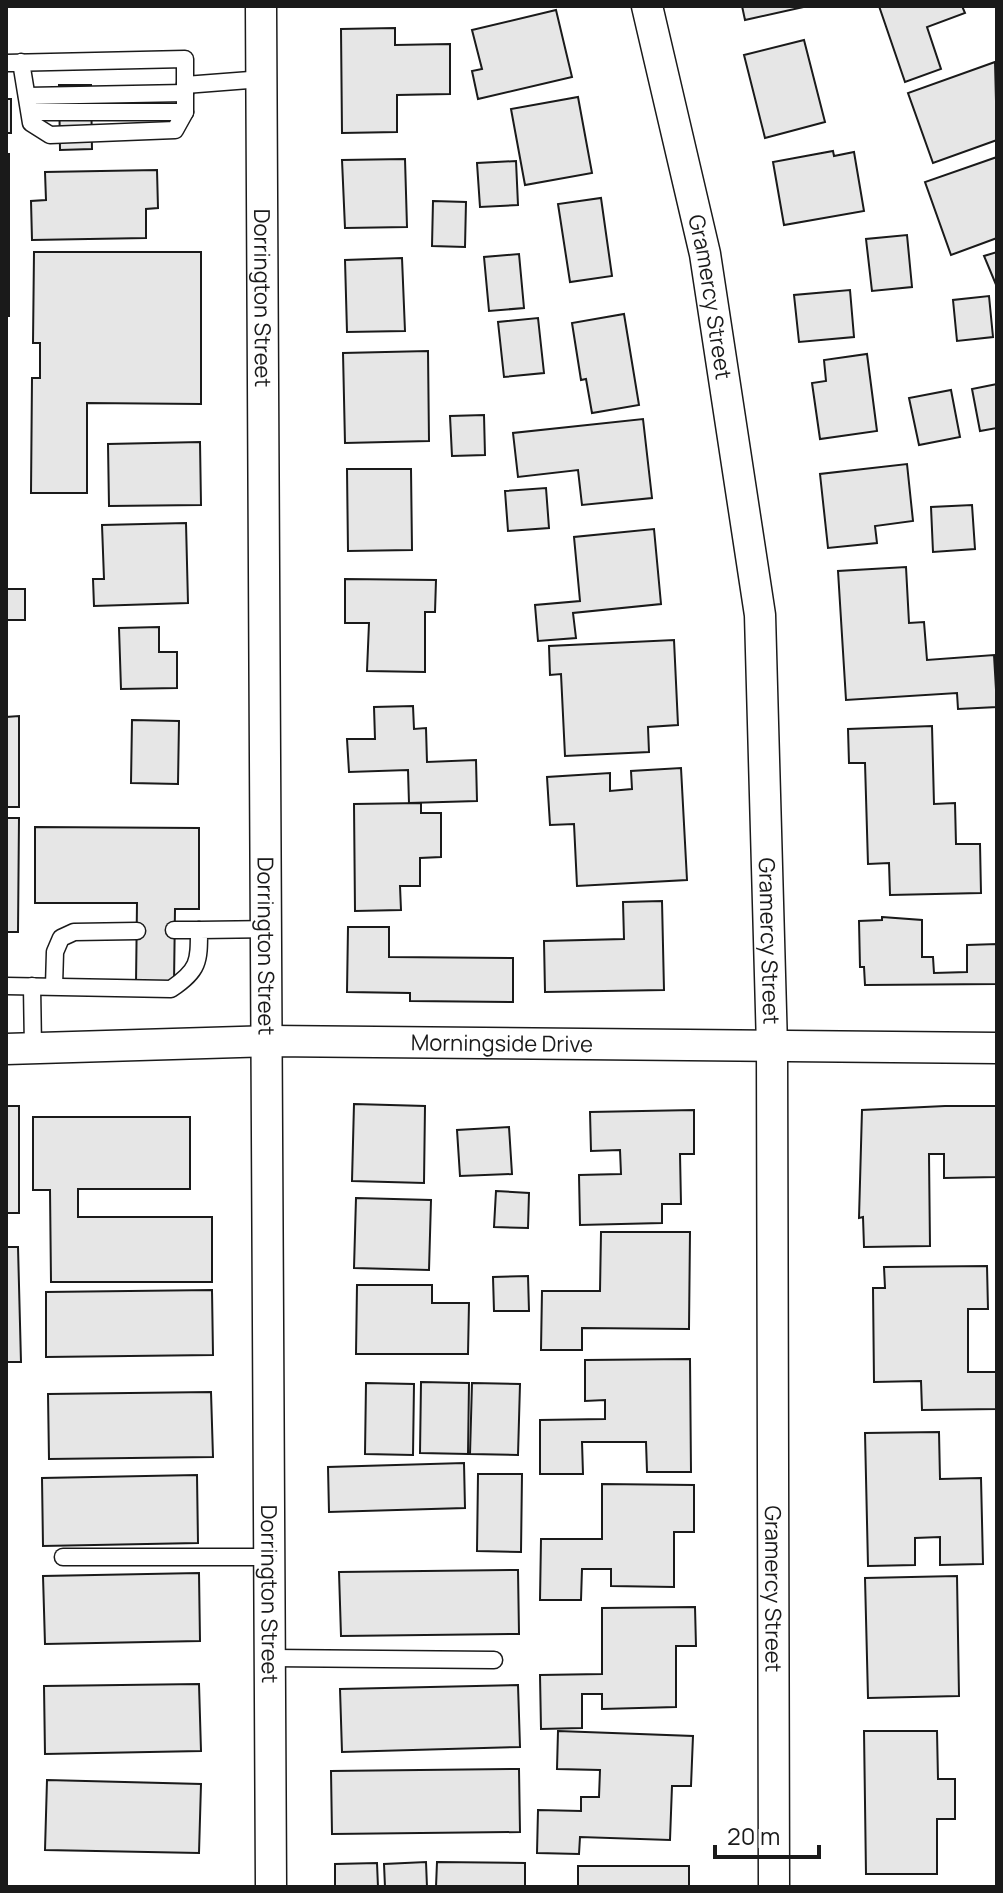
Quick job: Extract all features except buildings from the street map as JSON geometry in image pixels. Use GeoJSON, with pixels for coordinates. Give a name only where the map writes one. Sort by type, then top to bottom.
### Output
{"type":"FeatureCollection","features":[{"type":"Feature","properties":{"kind":"street","name":"Dorrington Street"},"geometry":{"type":"LineString","coordinates":[[261,6],[269,1041],[271,1887]]}},
{"type":"Feature","properties":{"kind":"street","name":"Gramercy Street"},"geometry":{"type":"LineString","coordinates":[[647,6],[705,254],[760,615],[772,1047],[774,1887]]}},
{"type":"Feature","properties":{"kind":"street","name":"Morningside Drive"},"geometry":{"type":"LineString","coordinates":[[19,1049],[269,1041],[997,1048]]}},
{"type":"Feature","properties":{"kind":"lane"},"geometry":{"type":"LineString","coordinates":[[185,59],[185,112],[175,130],[50,135],[31,123],[28,104],[13,62],[185,59]]}},
{"type":"Feature","properties":{"kind":"lane"},"geometry":{"type":"LineString","coordinates":[[28,104],[262,79]]}},
{"type":"Feature","properties":{"kind":"lane"},"geometry":{"type":"LineString","coordinates":[[174,930],[268,929]]}},
{"type":"Feature","properties":{"kind":"lane"},"geometry":{"type":"LineString","coordinates":[[6,986],[171,989],[191,976],[199,958],[199,930]]}},
{"type":"Feature","properties":{"kind":"lane"},"geometry":{"type":"LineString","coordinates":[[54,986],[55,952],[61,938],[74,932],[137,931]]}},
{"type":"Feature","properties":{"kind":"lane"},"geometry":{"type":"LineString","coordinates":[[19,1049],[32,986]]}},
{"type":"Feature","properties":{"kind":"lane"},"geometry":{"type":"LineString","coordinates":[[63,1557],[270,1557]]}},
{"type":"Feature","properties":{"kind":"lane"},"geometry":{"type":"LineString","coordinates":[[271,1658],[494,1660]]}}]}
